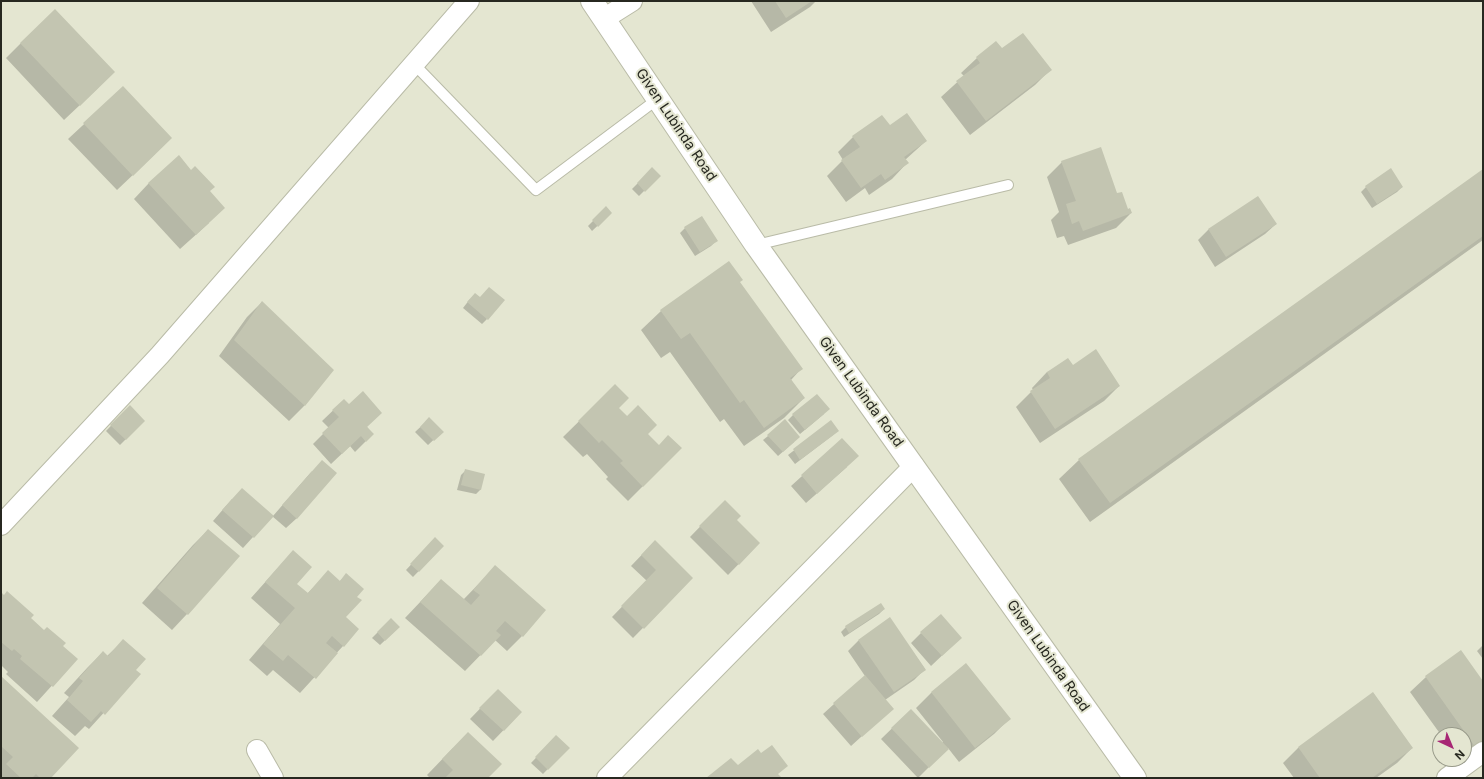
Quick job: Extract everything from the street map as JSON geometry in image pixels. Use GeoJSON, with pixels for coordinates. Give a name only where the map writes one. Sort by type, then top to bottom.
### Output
{"type":"FeatureCollection","features":[{"type":"Feature","properties":{"kind":"street"},"geometry":{"type":"LineString","coordinates":[[1,525],[160,355],[469,1]]}},
{"type":"Feature","properties":{"kind":"street","name":"Given Lubinda Road"},"geometry":{"type":"LineString","coordinates":[[592,1],[605,18],[756,245],[1135,778]]}},
{"type":"Feature","properties":{"kind":"street"},"geometry":{"type":"LineString","coordinates":[[605,18],[632,1]]}},
{"type":"Feature","properties":{"kind":"street"},"geometry":{"type":"LineString","coordinates":[[607,778],[914,466]]}},
{"type":"Feature","properties":{"kind":"street"},"geometry":{"type":"LineString","coordinates":[[257,750],[273,778]]}},
{"type":"Feature","properties":{"kind":"street"},"geometry":{"type":"LineString","coordinates":[[1446,778],[1483,752]]}},
{"type":"Feature","properties":{"kind":"lane"},"geometry":{"type":"LineString","coordinates":[[414,64],[536,190],[658,98]]}},
{"type":"Feature","properties":{"kind":"lane"},"geometry":{"type":"LineString","coordinates":[[756,245],[1008,185]]}},
{"type":"Feature","properties":{"kind":"building"},"geometry":{"type":"Polygon","coordinates":[[[775,1],[812,1],[786,18],[775,1]]]}},
{"type":"Feature","properties":{"kind":"building"},"geometry":{"type":"Polygon","coordinates":[[[55,9],[115,72],[80,106],[20,43],[55,9]]]}},
{"type":"Feature","properties":{"kind":"building"},"geometry":{"type":"Polygon","coordinates":[[[1023,33],[1052,70],[986,121],[956,81],[980,63],[976,57],[996,41],[1002,48],[1023,33]]]}},
{"type":"Feature","properties":{"kind":"building"},"geometry":{"type":"Polygon","coordinates":[[[123,86],[172,138],[133,176],[83,123],[123,86]]]}},
{"type":"Feature","properties":{"kind":"building"},"geometry":{"type":"Polygon","coordinates":[[[907,113],[927,141],[904,157],[909,163],[885,180],[881,174],[861,188],[841,160],[860,147],[852,136],[882,115],[890,125],[907,113]]]}},
{"type":"Feature","properties":{"kind":"building"},"geometry":{"type":"Polygon","coordinates":[[[1101,147],[1117,193],[1122,192],[1128,209],[1130,208],[1132,213],[1083,231],[1079,221],[1072,224],[1066,204],[1076,201],[1061,161],[1101,147]]]}},
{"type":"Feature","properties":{"kind":"building"},"geometry":{"type":"Polygon","coordinates":[[[179,155],[191,170],[195,166],[215,187],[210,191],[225,208],[196,235],[148,183],[179,155]]]}},
{"type":"Feature","properties":{"kind":"building"},"geometry":{"type":"Polygon","coordinates":[[[652,167],[661,176],[645,192],[637,183],[652,167]]]}},
{"type":"Feature","properties":{"kind":"building"},"geometry":{"type":"Polygon","coordinates":[[[1391,168],[1403,187],[1377,204],[1365,186],[1391,168]]]}},
{"type":"Feature","properties":{"kind":"building"},"geometry":{"type":"Polygon","coordinates":[[[1483,169],[1483,236],[1110,503],[1078,459],[1483,169]]]}},
{"type":"Feature","properties":{"kind":"building"},"geometry":{"type":"Polygon","coordinates":[[[1258,196],[1277,224],[1226,257],[1208,229],[1258,196]]]}},
{"type":"Feature","properties":{"kind":"building"},"geometry":{"type":"Polygon","coordinates":[[[606,206],[612,213],[598,227],[592,220],[606,206]]]}},
{"type":"Feature","properties":{"kind":"building"},"geometry":{"type":"Polygon","coordinates":[[[702,216],[718,241],[700,252],[684,227],[702,216]]]}},
{"type":"Feature","properties":{"kind":"building"},"geometry":{"type":"Polygon","coordinates":[[[729,261],[743,280],[740,282],[803,369],[790,378],[805,398],[764,428],[744,400],[740,403],[690,333],[681,339],[660,310],[729,261]]]}},
{"type":"Feature","properties":{"kind":"building"},"geometry":{"type":"Polygon","coordinates":[[[489,287],[505,300],[488,320],[467,302],[475,293],[480,297],[489,287]]]}},
{"type":"Feature","properties":{"kind":"building"},"geometry":{"type":"Polygon","coordinates":[[[262,301],[334,370],[305,406],[234,340],[262,301]]]}},
{"type":"Feature","properties":{"kind":"building"},"geometry":{"type":"Polygon","coordinates":[[[1096,349],[1120,386],[1055,429],[1030,391],[1050,378],[1047,372],[1068,358],[1073,365],[1096,349]]]}},
{"type":"Feature","properties":{"kind":"building"},"geometry":{"type":"Polygon","coordinates":[[[615,384],[629,398],[619,408],[627,416],[638,405],[657,425],[648,434],[659,445],[668,435],[682,448],[643,487],[620,463],[623,461],[602,440],[599,443],[578,421],[615,384]]]}},
{"type":"Feature","properties":{"kind":"building"},"geometry":{"type":"Polygon","coordinates":[[[363,391],[382,413],[367,427],[374,434],[366,442],[361,436],[342,454],[322,433],[339,417],[332,410],[344,399],[349,404],[363,391]]]}},
{"type":"Feature","properties":{"kind":"building"},"geometry":{"type":"Polygon","coordinates":[[[817,394],[830,409],[805,430],[792,414],[817,394]]]}},
{"type":"Feature","properties":{"kind":"building"},"geometry":{"type":"Polygon","coordinates":[[[130,405],[145,421],[126,440],[110,425],[130,405]]]}},
{"type":"Feature","properties":{"kind":"building"},"geometry":{"type":"Polygon","coordinates":[[[429,417],[444,432],[434,441],[420,427],[429,417]]]}},
{"type":"Feature","properties":{"kind":"building"},"geometry":{"type":"Polygon","coordinates":[[[785,419],[800,437],[783,452],[767,435],[785,419]]]}},
{"type":"Feature","properties":{"kind":"building"},"geometry":{"type":"Polygon","coordinates":[[[831,420],[839,431],[800,460],[793,449],[831,420]]]}},
{"type":"Feature","properties":{"kind":"building"},"geometry":{"type":"Polygon","coordinates":[[[842,438],[859,456],[817,494],[801,475],[842,438]]]}},
{"type":"Feature","properties":{"kind":"building"},"geometry":{"type":"Polygon","coordinates":[[[322,460],[337,473],[297,519],[282,505],[322,460]]]}},
{"type":"Feature","properties":{"kind":"building"},"geometry":{"type":"Polygon","coordinates":[[[465,469],[485,474],[481,490],[461,485],[465,469]]]}},
{"type":"Feature","properties":{"kind":"building"},"geometry":{"type":"Polygon","coordinates":[[[242,488],[274,516],[254,538],[222,510],[242,488]]]}},
{"type":"Feature","properties":{"kind":"building"},"geometry":{"type":"Polygon","coordinates":[[[725,500],[741,516],[737,520],[760,543],[739,565],[699,526],[725,500]]]}},
{"type":"Feature","properties":{"kind":"building"},"geometry":{"type":"Polygon","coordinates":[[[208,529],[240,556],[188,615],[157,588],[208,529]]]}},
{"type":"Feature","properties":{"kind":"building"},"geometry":{"type":"Polygon","coordinates":[[[435,537],[444,546],[419,572],[410,564],[435,537]]]}},
{"type":"Feature","properties":{"kind":"building"},"geometry":{"type":"Polygon","coordinates":[[[655,540],[693,578],[644,629],[621,606],[656,570],[641,555],[655,540]]]}},
{"type":"Feature","properties":{"kind":"building"},"geometry":{"type":"Polygon","coordinates":[[[293,550],[312,567],[297,584],[308,593],[328,570],[340,581],[346,573],[364,589],[357,597],[362,600],[346,617],[359,629],[344,647],[332,636],[326,643],[338,653],[316,679],[288,655],[283,661],[263,644],[295,608],[265,582],[293,550]]]}},
{"type":"Feature","properties":{"kind":"building"},"geometry":{"type":"Polygon","coordinates":[[[495,565],[546,610],[523,637],[505,621],[496,631],[501,635],[481,656],[420,602],[441,579],[471,605],[480,595],[473,590],[495,565]]]}},
{"type":"Feature","properties":{"kind":"building"},"geometry":{"type":"Polygon","coordinates":[[[7,591],[34,615],[31,618],[44,630],[47,627],[66,643],[63,646],[78,659],[53,687],[20,659],[22,656],[14,649],[12,651],[1,642],[1,592],[4,595],[7,591]]]}},
{"type":"Feature","properties":{"kind":"building"},"geometry":{"type":"Polygon","coordinates":[[[881,603],[885,609],[849,633],[845,626],[881,603]]]}},
{"type":"Feature","properties":{"kind":"building"},"geometry":{"type":"Polygon","coordinates":[[[941,614],[962,638],[942,656],[920,632],[941,614]]]}},
{"type":"Feature","properties":{"kind":"building"},"geometry":{"type":"Polygon","coordinates":[[[890,617],[926,670],[894,692],[858,640],[890,617]]]}},
{"type":"Feature","properties":{"kind":"building"},"geometry":{"type":"Polygon","coordinates":[[[391,618],[400,627],[385,641],[377,632],[391,618]]]}},
{"type":"Feature","properties":{"kind":"building"},"geometry":{"type":"Polygon","coordinates":[[[123,639],[146,659],[136,670],[141,674],[105,715],[101,711],[91,722],[67,700],[83,681],[79,678],[103,651],[108,656],[123,639]]]}},
{"type":"Feature","properties":{"kind":"building"},"geometry":{"type":"Polygon","coordinates":[[[1461,650],[1483,681],[1483,743],[1476,748],[1472,742],[1472,727],[1461,727],[1425,676],[1461,650]]]}},
{"type":"Feature","properties":{"kind":"building"},"geometry":{"type":"Polygon","coordinates":[[[966,663],[1011,719],[975,748],[931,692],[966,663]]]}},
{"type":"Feature","properties":{"kind":"building"},"geometry":{"type":"Polygon","coordinates":[[[865,675],[894,709],[862,737],[833,703],[865,675]]]}},
{"type":"Feature","properties":{"kind":"building"},"geometry":{"type":"Polygon","coordinates":[[[1,676],[79,748],[51,778],[40,778],[36,774],[32,778],[21,778],[6,764],[13,757],[1,746],[1,676]]]}},
{"type":"Feature","properties":{"kind":"building"},"geometry":{"type":"Polygon","coordinates":[[[498,689],[522,712],[504,731],[479,708],[498,689]]]}},
{"type":"Feature","properties":{"kind":"building"},"geometry":{"type":"Polygon","coordinates":[[[1373,692],[1413,748],[1372,778],[1320,778],[1298,747],[1373,692]]]}},
{"type":"Feature","properties":{"kind":"building"},"geometry":{"type":"Polygon","coordinates":[[[911,709],[949,749],[929,768],[891,728],[911,709]]]}},
{"type":"Feature","properties":{"kind":"building"},"geometry":{"type":"Polygon","coordinates":[[[468,732],[502,764],[488,778],[445,778],[453,770],[442,759],[468,732]]]}},
{"type":"Feature","properties":{"kind":"building"},"geometry":{"type":"Polygon","coordinates":[[[556,735],[570,748],[548,770],[535,757],[556,735]]]}},
{"type":"Feature","properties":{"kind":"building"},"geometry":{"type":"Polygon","coordinates":[[[772,745],[788,766],[778,774],[782,778],[706,778],[731,758],[738,765],[758,749],[761,753],[772,745]]]}}]}
